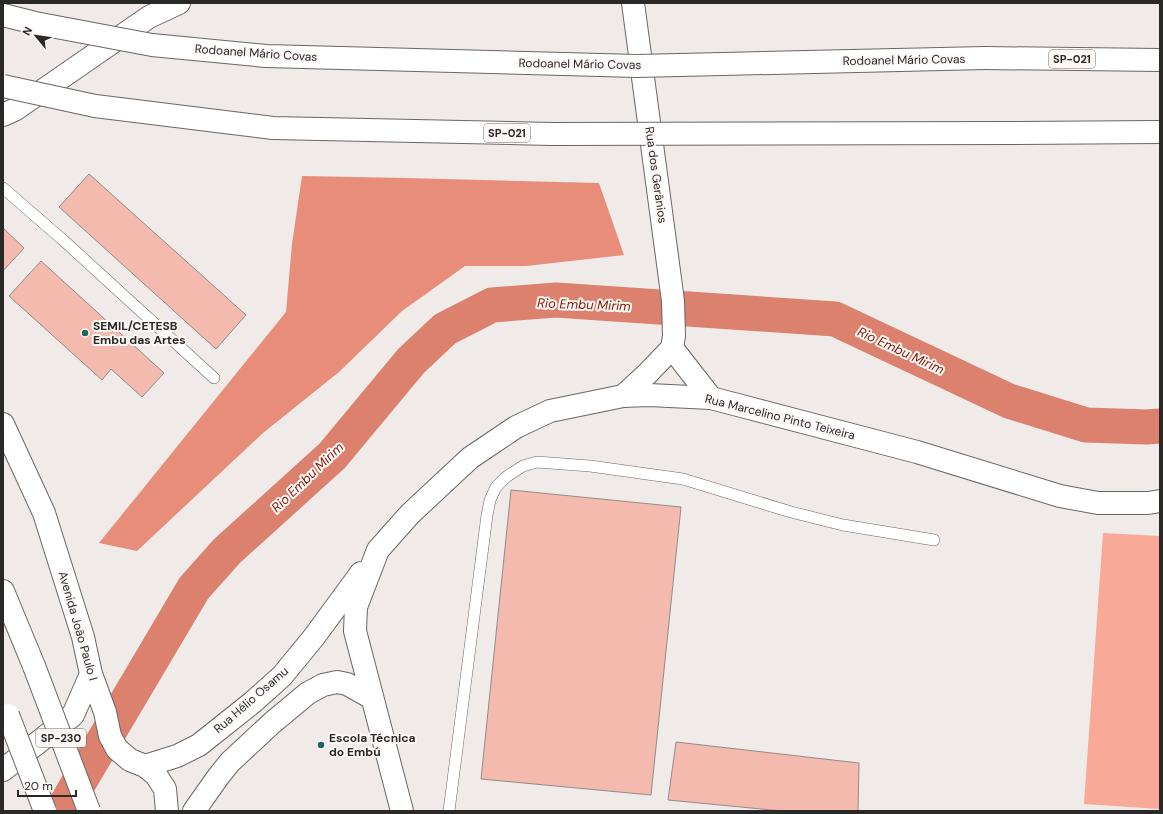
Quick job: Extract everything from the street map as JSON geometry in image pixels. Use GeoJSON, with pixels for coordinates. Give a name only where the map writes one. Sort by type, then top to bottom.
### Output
{"type":"FeatureCollection","features":[{"type":"Feature","properties":{"kind":"main road"},"geometry":{"type":"LineString","coordinates":[[3,115],[16,109],[149,17],[179,3]]}},
{"type":"Feature","properties":{"kind":"main road","name":"Rua dos Gerânios"},"geometry":{"type":"LineString","coordinates":[[633,3],[673,301],[673,342]]}},
{"type":"Feature","properties":{"kind":"main road","name":"Rodoanel Mário Covas"},"geometry":{"type":"LineString","coordinates":[[3,15],[35,23],[152,45],[266,56],[637,66],[985,58],[1160,60]]}},
{"type":"Feature","properties":{"kind":"main road","name":"SP-021"},"geometry":{"type":"LineString","coordinates":[[3,86],[95,106],[273,128],[552,134],[1160,132]]}},
{"type":"Feature","properties":{"kind":"main road"},"geometry":{"type":"LineString","coordinates":[[623,396],[647,374],[673,342],[688,369],[711,398]]}},
{"type":"Feature","properties":{"kind":"main road","name":"Rua Marcelino Pinto Teixeira"},"geometry":{"type":"LineString","coordinates":[[402,811],[356,631],[356,607],[378,550],[410,514],[470,458],[516,427],[550,411],[623,396],[649,395],[711,398],[917,452],[1060,496],[1098,503],[1148,503],[1160,501]]}},
{"type":"Feature","properties":{"kind":"main road","name":"Avenida João Paulo I"},"geometry":{"type":"LineString","coordinates":[[3,424],[44,513],[81,630],[91,674],[106,717],[110,736],[117,749],[130,760],[145,766],[156,775],[165,789],[167,811]]}},
{"type":"Feature","properties":{"kind":"main road","name":"Rua Hélio Osamu"},"geometry":{"type":"LineString","coordinates":[[145,766],[177,756],[199,745],[253,702],[282,676],[314,636],[378,550]]}},
{"type":"Feature","properties":{"kind":"main road","name":"SP-230"},"geometry":{"type":"LineString","coordinates":[[3,591],[34,666],[88,811]]}},
{"type":"Feature","properties":{"kind":"main road"},"geometry":{"type":"LineString","coordinates":[[3,770],[73,715],[91,674]]}},
{"type":"Feature","properties":{"kind":"main road"},"geometry":{"type":"LineString","coordinates":[[194,811],[230,762],[272,723],[308,693],[323,685],[337,682],[347,684],[372,698]]}},
{"type":"Feature","properties":{"kind":"main road"},"geometry":{"type":"LineString","coordinates":[[6,708],[45,811]]}},
{"type":"Feature","properties":{"kind":"main road"},"geometry":{"type":"LineString","coordinates":[[73,715],[106,717]]}},
{"type":"Feature","properties":{"kind":"lane"},"geometry":{"type":"LineString","coordinates":[[3,188],[214,378]]}},
{"type":"Feature","properties":{"kind":"lane"},"geometry":{"type":"LineString","coordinates":[[449,811],[490,500],[496,487],[506,477],[523,466],[537,462],[590,466],[682,479],[790,512],[843,525],[934,540]]}},
{"type":"Feature","properties":{"kind":"shaded area"},"geometry":{"type":"Polygon","coordinates":[[[302,176],[599,183],[624,255],[526,266],[465,266],[402,311],[339,372],[263,433],[137,551],[99,543],[286,312],[292,244],[302,176]]]}},
{"type":"Feature","properties":{"kind":"shaded area"},"geometry":{"type":"Polygon","coordinates":[[[1103,533],[1160,536],[1160,809],[1084,804],[1103,533]]]}},
{"type":"Feature","properties":{"kind":"building"},"geometry":{"type":"Polygon","coordinates":[[[89,174],[246,315],[216,349],[59,207],[89,174]]]}},
{"type":"Feature","properties":{"kind":"building"},"geometry":{"type":"Polygon","coordinates":[[[3,228],[24,248],[3,271],[3,228]]]}},
{"type":"Feature","properties":{"kind":"building","name":"SEMIL/CETESB Embu das Artes"},"geometry":{"type":"Polygon","coordinates":[[[41,261],[164,373],[142,397],[111,369],[102,380],[9,296],[41,261]]]}},
{"type":"Feature","properties":{"kind":"building"},"geometry":{"type":"Polygon","coordinates":[[[511,490],[681,507],[651,795],[481,779],[511,490]]]}},
{"type":"Feature","properties":{"kind":"building"},"geometry":{"type":"Polygon","coordinates":[[[676,742],[859,763],[858,811],[782,811],[668,800],[676,742]]]}},
{"type":"Feature","properties":{"kind":"waterway","name":"Rio Embu Mirim"},"geometry":{"type":"LineString","coordinates":[[62,811],[194,588],[227,551],[332,456],[411,361],[445,329],[492,305],[556,300],[835,319],[1009,401],[1086,425],[1160,426]]}},
{"type":"Feature","properties":{"kind":"place","name":"SEMIL/CETESB Embu das Artes"},"geometry":{"type":"Point","coordinates":[85,333]}},
{"type":"Feature","properties":{"kind":"place","name":"Escola Técnica do Embú"},"geometry":{"type":"Point","coordinates":[321,745]}}]}
